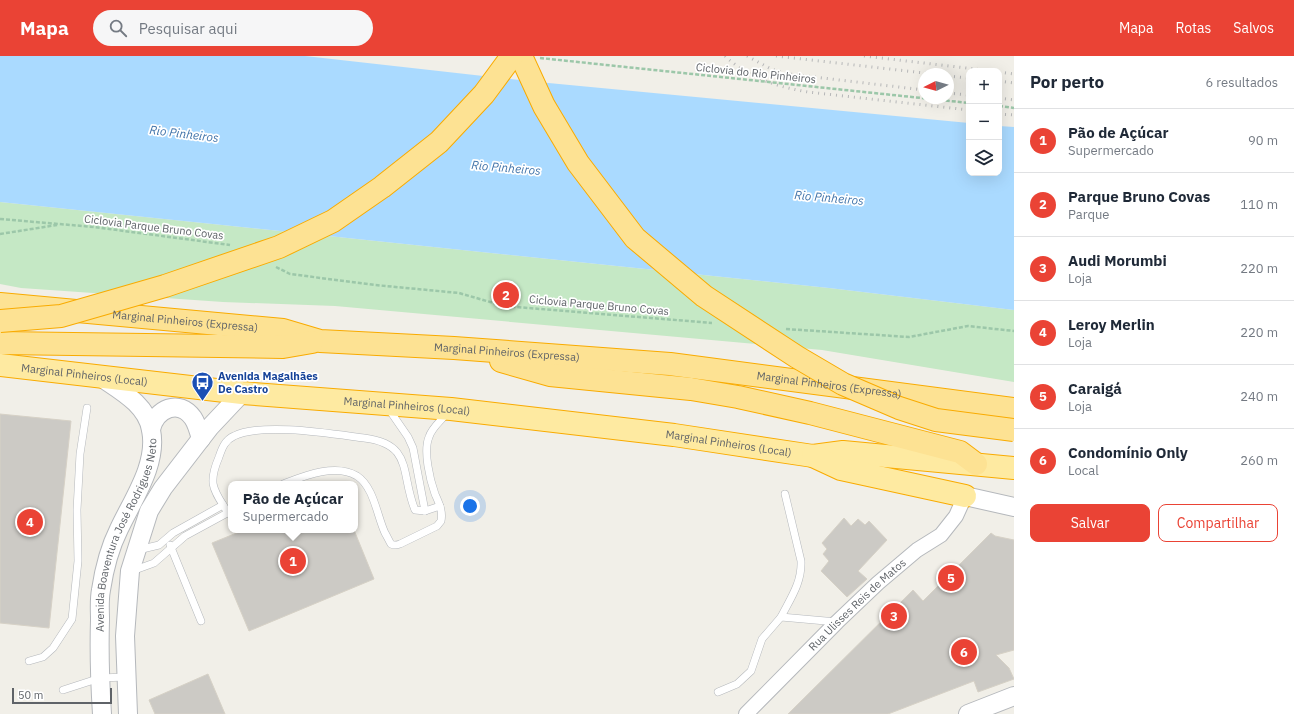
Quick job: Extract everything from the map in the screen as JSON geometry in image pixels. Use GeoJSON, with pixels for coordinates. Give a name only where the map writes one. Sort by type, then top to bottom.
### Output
{"type":"FeatureCollection","features":[{"type":"Feature","properties":{"kind":"highway"},"geometry":{"type":"LineString","coordinates":[[0,321],[61,316],[165,286],[279,247],[333,221],[382,187],[439,142],[484,94],[512,56]]}},
{"type":"Feature","properties":{"kind":"highway"},"geometry":{"type":"LineString","coordinates":[[527,57],[544,106],[587,176],[636,238],[704,296],[797,357],[843,384],[899,408],[936,420],[1014,430]]}},
{"type":"Feature","properties":{"kind":"highway","name":"Marginal Pinheiros (Expressa)"},"geometry":{"type":"LineString","coordinates":[[0,304],[283,330],[320,340],[670,364],[1014,409]]}},
{"type":"Feature","properties":{"kind":"highway"},"geometry":{"type":"LineString","coordinates":[[0,343],[283,347],[320,340]]}},
{"type":"Feature","properties":{"kind":"highway"},"geometry":{"type":"LineString","coordinates":[[454,348],[550,374],[691,389],[810,413],[960,452],[976,464]]}},
{"type":"Feature","properties":{"kind":"highway","name":"Marginal Pinheiros (Local)"},"geometry":{"type":"LineString","coordinates":[[0,365],[242,393],[451,409],[674,435],[813,456]]}},
{"type":"Feature","properties":{"kind":"highway"},"geometry":{"type":"LineString","coordinates":[[813,456],[843,452],[1014,468]]}},
{"type":"Feature","properties":{"kind":"highway"},"geometry":{"type":"LineString","coordinates":[[813,456],[841,469],[965,496]]}},
{"type":"Feature","properties":{"kind":"street","name":"Avenida Boaventura José Rodrigues Neto"},"geometry":{"type":"LineString","coordinates":[[102,378],[127,395],[139,407],[151,429],[152,442],[150,457],[142,481],[118,530],[101,591],[100,678],[102,714]]}},
{"type":"Feature","properties":{"kind":"street","name":"Avenida Boaventura José Rodrigues Neto"},"geometry":{"type":"LineString","coordinates":[[128,714],[124,636],[130,571],[150,511],[164,488],[220,415],[242,393]]}},
{"type":"Feature","properties":{"kind":"street"},"geometry":{"type":"LineString","coordinates":[[151,429],[154,419],[161,412],[166,409],[179,408],[186,411],[193,418],[202,439]]}},
{"type":"Feature","properties":{"kind":"street"},"geometry":{"type":"LineString","coordinates":[[965,496],[1014,507]]}},
{"type":"Feature","properties":{"kind":"street","name":"Rua Ulisses Reis de Matos"},"geometry":{"type":"LineString","coordinates":[[746,714],[837,622],[900,564],[941,535],[956,516],[965,496]]}},
{"type":"Feature","properties":{"kind":"street"},"geometry":{"type":"LineString","coordinates":[[968,714],[1014,696]]}},
{"type":"Feature","properties":{"kind":"lane"},"geometry":{"type":"LineString","coordinates":[[386,404],[408,437],[413,448],[425,511]]}},
{"type":"Feature","properties":{"kind":"lane"},"geometry":{"type":"LineString","coordinates":[[29,661],[43,657],[54,648],[72,619],[78,561],[77,510],[80,461],[87,408]]}},
{"type":"Feature","properties":{"kind":"lane"},"geometry":{"type":"LineString","coordinates":[[291,481],[306,475],[332,471],[347,473],[357,477],[365,484],[374,501],[390,543],[395,545],[437,526],[441,521],[442,515],[440,506],[429,474],[427,447],[428,438],[432,430],[451,409]]}},
{"type":"Feature","properties":{"kind":"lane"},"geometry":{"type":"LineString","coordinates":[[228,510],[216,496],[212,482],[213,472],[225,442],[233,436],[241,433],[276,430],[378,439],[396,449],[400,456],[407,480],[409,495],[415,510],[425,511],[440,506]]}},
{"type":"Feature","properties":{"kind":"lane"},"geometry":{"type":"LineString","coordinates":[[718,692],[737,684],[751,671],[762,639],[781,617],[800,581],[801,561],[785,494]]}},
{"type":"Feature","properties":{"kind":"lane"},"geometry":{"type":"LineString","coordinates":[[136,551],[159,545],[173,533],[223,505]]}},
{"type":"Feature","properties":{"kind":"lane"},"geometry":{"type":"LineString","coordinates":[[130,571],[154,563],[185,536],[228,513]]}},
{"type":"Feature","properties":{"kind":"lane"},"geometry":{"type":"LineString","coordinates":[[166,539],[201,621]]}},
{"type":"Feature","properties":{"kind":"lane"},"geometry":{"type":"LineString","coordinates":[[781,617],[837,622]]}},
{"type":"Feature","properties":{"kind":"lane"},"geometry":{"type":"LineString","coordinates":[[63,690],[100,678],[126,677]]}},
{"type":"Feature","properties":{"kind":"path","name":"Ciclovia do Rio Pinheiros"},"geometry":{"type":"LineString","coordinates":[[527,57],[966,103]]}},
{"type":"Feature","properties":{"kind":"path"},"geometry":{"type":"LineString","coordinates":[[1002,106],[1014,108]]}},
{"type":"Feature","properties":{"kind":"path","name":"Ciclovia Parque Bruno Covas"},"geometry":{"type":"LineString","coordinates":[[0,219],[61,224],[227,244],[234,247]]}},
{"type":"Feature","properties":{"kind":"path"},"geometry":{"type":"LineString","coordinates":[[0,234],[61,224]]}},
{"type":"Feature","properties":{"kind":"path","name":"Ciclovia Parque Bruno Covas"},"geometry":{"type":"LineString","coordinates":[[269,264],[290,274],[375,285],[459,293],[504,306],[716,323]]}},
{"type":"Feature","properties":{"kind":"path"},"geometry":{"type":"LineString","coordinates":[[778,328],[909,337],[968,326],[1014,332]]}},
{"type":"Feature","properties":{"kind":"green space"},"geometry":{"type":"Polygon","coordinates":[[[0,202],[829,288],[1014,310],[1014,382],[822,350],[335,306],[223,302],[21,288],[0,284],[0,202]]]}},
{"type":"Feature","properties":{"kind":"water","name":"Rio Pinheiros"},"geometry":{"type":"Polygon","coordinates":[[[0,56],[305,56],[538,82],[966,123],[966,176],[1002,176],[1002,126],[1014,127],[1014,310],[829,288],[0,202],[0,56]]]}},
{"type":"Feature","properties":{"kind":"building"},"geometry":{"type":"Polygon","coordinates":[[[0,414],[71,421],[49,628],[0,623],[0,414]]]}},
{"type":"Feature","properties":{"kind":"building"},"geometry":{"type":"Polygon","coordinates":[[[844,518],[851,526],[858,519],[865,525],[869,521],[887,540],[858,571],[867,579],[847,597],[821,571],[829,561],[823,554],[827,549],[822,543],[844,518]]]}},
{"type":"Feature","properties":{"kind":"building"},"geometry":{"type":"Polygon","coordinates":[[[237,533],[355,533],[374,579],[249,631],[212,543],[237,533]]]}},
{"type":"Feature","properties":{"kind":"building"},"geometry":{"type":"Polygon","coordinates":[[[991,533],[995,536],[1014,540],[1014,650],[996,655],[1009,668],[1014,679],[978,692],[974,681],[888,714],[788,714],[913,590],[923,601],[991,533]]]}},
{"type":"Feature","properties":{"kind":"building"},"geometry":{"type":"Polygon","coordinates":[[[208,674],[225,714],[155,714],[149,700],[208,674]]]}},
{"type":"Feature","properties":{"kind":"railway"},"geometry":{"type":"LineString","coordinates":[[725,56],[734,64],[753,76],[797,90],[966,110]]}},
{"type":"Feature","properties":{"kind":"railway"},"geometry":{"type":"LineString","coordinates":[[747,56],[771,69],[789,74],[918,89]]}},
{"type":"Feature","properties":{"kind":"railway"},"geometry":{"type":"LineString","coordinates":[[776,56],[918,72]]}},
{"type":"Feature","properties":{"kind":"railway"},"geometry":{"type":"LineString","coordinates":[[864,56],[966,68]]}},
{"type":"Feature","properties":{"kind":"railway"},"geometry":{"type":"LineString","coordinates":[[1002,72],[1014,74]]}},
{"type":"Feature","properties":{"kind":"railway"},"geometry":{"type":"LineString","coordinates":[[954,77],[966,78]]}},
{"type":"Feature","properties":{"kind":"railway"},"geometry":{"type":"LineString","coordinates":[[1002,81],[1014,83]]}},
{"type":"Feature","properties":{"kind":"railway"},"geometry":{"type":"LineString","coordinates":[[954,94],[966,95]]}},
{"type":"Feature","properties":{"kind":"railway"},"geometry":{"type":"LineString","coordinates":[[1002,98],[1014,100]]}},
{"type":"Feature","properties":{"kind":"railway"},"geometry":{"type":"LineString","coordinates":[[1002,114],[1014,115]]}},
{"type":"Feature","properties":{"kind":"place","name":"Parque Bruno Covas"},"geometry":{"type":"Point","coordinates":[506,295]}},
{"type":"Feature","properties":{"kind":"place","name":"Avenida Magalhães De Castro"},"geometry":{"type":"Point","coordinates":[203,402]}},
{"type":"Feature","properties":{"kind":"place","name":"Leroy Merlin"},"geometry":{"type":"Point","coordinates":[30,522]}},
{"type":"Feature","properties":{"kind":"place","name":"Pão de Açúcar"},"geometry":{"type":"Point","coordinates":[293,561]}},
{"type":"Feature","properties":{"kind":"place","name":"Caraigá"},"geometry":{"type":"Point","coordinates":[951,578]}},
{"type":"Feature","properties":{"kind":"place","name":"Audi Morumbi"},"geometry":{"type":"Point","coordinates":[894,616]}},
{"type":"Feature","properties":{"kind":"place","name":"Condomínio Only"},"geometry":{"type":"Point","coordinates":[964,652]}}]}
